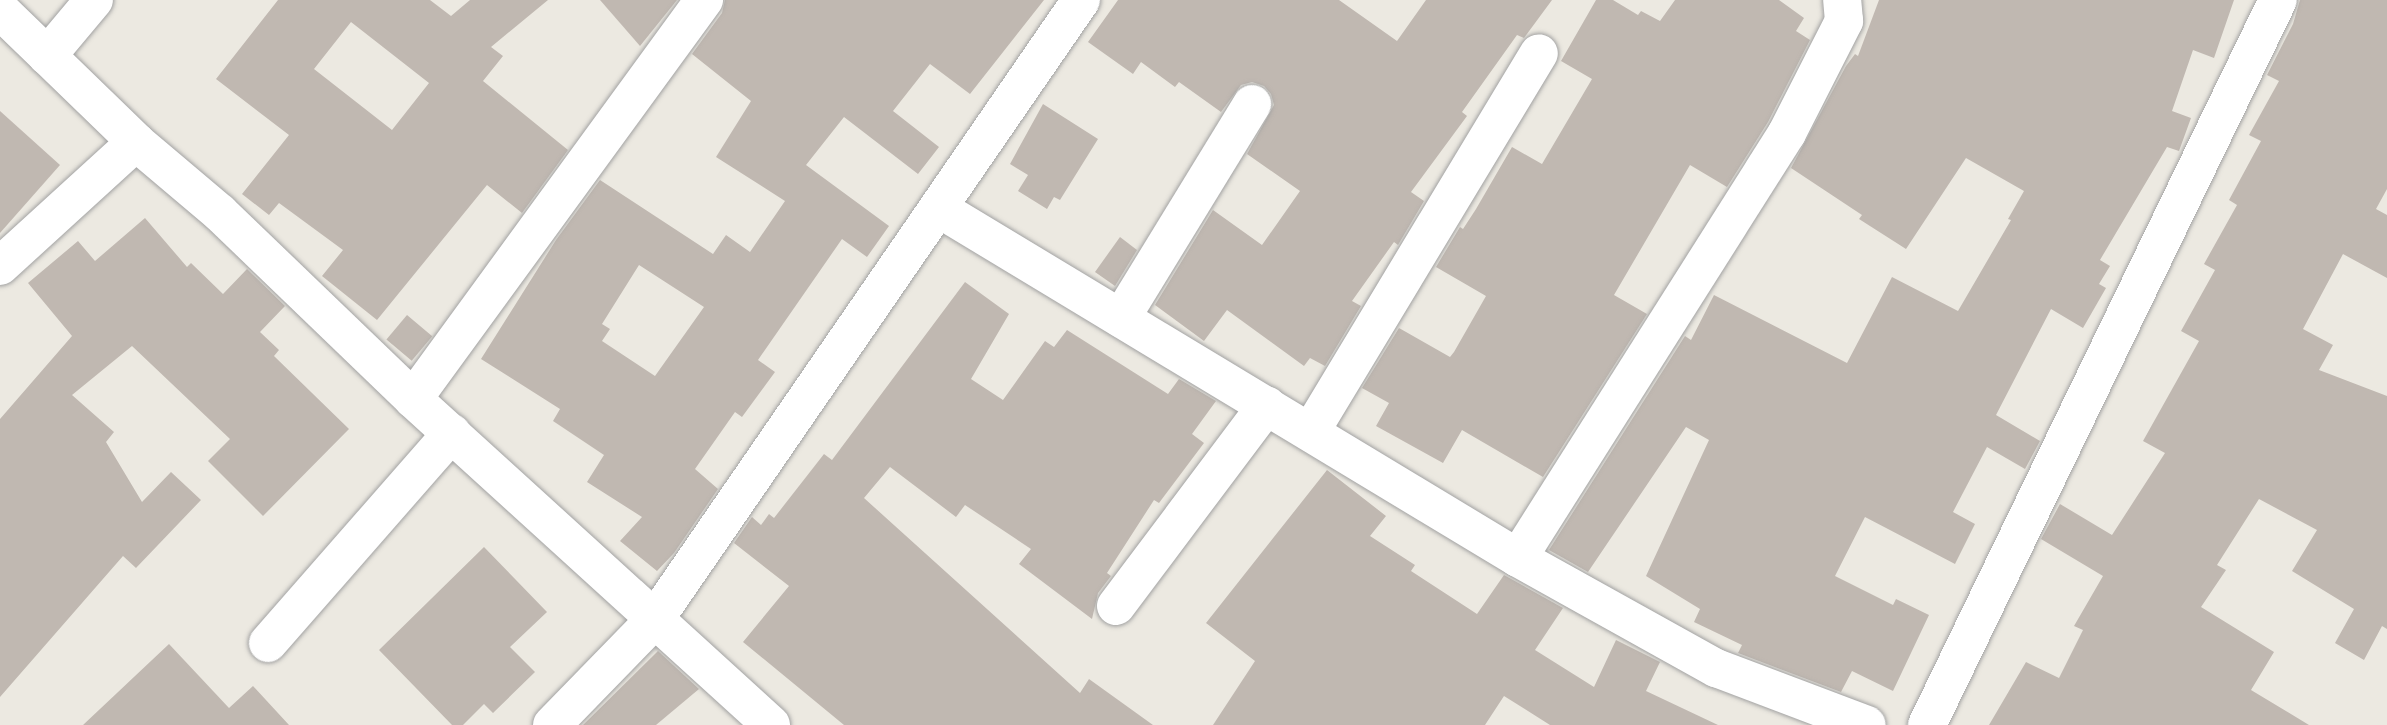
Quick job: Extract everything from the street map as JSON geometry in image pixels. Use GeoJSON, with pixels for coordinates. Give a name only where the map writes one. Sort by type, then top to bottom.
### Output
{"type":"FeatureCollection","features":[{"type":"Feature","properties":{"kind":"street"},"geometry":{"type":"LineString","coordinates":[[47,57],[94,0]]}},
{"type":"Feature","properties":{"kind":"street"},"geometry":{"type":"LineString","coordinates":[[413,399],[704,0]]}},
{"type":"Feature","properties":{"kind":"street"},"geometry":{"type":"LineString","coordinates":[[552,725],[655,619],[1081,0]]}},
{"type":"Feature","properties":{"kind":"street"},"geometry":{"type":"LineString","coordinates":[[1518,558],[1787,133],[1844,21],[1842,0]]}},
{"type":"Feature","properties":{"kind":"street"},"geometry":{"type":"LineString","coordinates":[[1927,725],[2278,0]]}},
{"type":"Feature","properties":{"kind":"street"},"geometry":{"type":"LineString","coordinates":[[0,10],[136,142],[220,213],[413,399],[771,725]]}},
{"type":"Feature","properties":{"kind":"street"},"geometry":{"type":"LineString","coordinates":[[1311,431],[1539,53]]}},
{"type":"Feature","properties":{"kind":"street"},"geometry":{"type":"LineString","coordinates":[[1122,318],[1252,104]]}},
{"type":"Feature","properties":{"kind":"street"},"geometry":{"type":"LineString","coordinates":[[0,266],[136,142]]}},
{"type":"Feature","properties":{"kind":"street"},"geometry":{"type":"LineString","coordinates":[[938,208],[1518,558],[1716,668],[1867,725]]}},
{"type":"Feature","properties":{"kind":"street"},"geometry":{"type":"LineString","coordinates":[[1116,606],[1267,405]]}},
{"type":"Feature","properties":{"kind":"street"},"geometry":{"type":"LineString","coordinates":[[268,643],[452,433]]}},
{"type":"Feature","properties":{"kind":"building"},"geometry":{"type":"Polygon","coordinates":[[[278,0],[430,0],[451,16],[470,0],[548,0],[491,47],[503,56],[483,81],[568,150],[522,213],[487,185],[377,320],[322,276],[343,250],[279,203],[269,215],[242,194],[289,135],[216,79],[278,0]],[[351,22],[314,69],[392,130],[429,83],[351,22]]]}},
{"type":"Feature","properties":{"kind":"building"},"geometry":{"type":"Polygon","coordinates":[[[600,0],[677,0],[640,46],[600,0]]]}},
{"type":"Feature","properties":{"kind":"building"},"geometry":{"type":"Polygon","coordinates":[[[725,0],[1044,0],[970,94],[930,64],[893,111],[939,147],[918,174],[844,117],[806,165],[889,226],[867,257],[842,239],[758,360],[775,372],[742,417],[735,412],[695,469],[718,489],[674,553],[657,571],[620,541],[642,517],[587,482],[604,455],[553,421],[560,409],[481,359],[556,240],[600,180],[713,254],[726,235],[750,252],[785,201],[716,157],[751,101],[692,54],[722,13],[725,0]],[[639,265],[602,324],[610,329],[602,341],[655,376],[704,307],[639,265]]]}},
{"type":"Feature","properties":{"kind":"building"},"geometry":{"type":"Polygon","coordinates":[[[1118,0],[1339,0],[1397,41],[1426,0],[1552,0],[1524,38],[1517,35],[1462,112],[1467,116],[1411,192],[1424,201],[1398,245],[1394,242],[1352,301],[1361,306],[1325,366],[1310,358],[1304,366],[1227,310],[1204,341],[1155,305],[1213,210],[1262,245],[1300,191],[1247,154],[1274,105],[1271,94],[1264,86],[1252,82],[1241,85],[1221,112],[1179,82],[1175,87],[1141,62],[1133,74],[1088,42],[1118,0]]]}},
{"type":"Feature","properties":{"kind":"building"},"geometry":{"type":"Polygon","coordinates":[[[1596,0],[1613,0],[1638,15],[1641,11],[1660,21],[1675,0],[1779,0],[1804,18],[1796,31],[1810,40],[1768,122],[1727,187],[1690,165],[1614,295],[1647,314],[1543,477],[1462,430],[1443,463],[1376,426],[1389,403],[1362,388],[1399,328],[1450,357],[1454,352],[1486,296],[1436,267],[1460,227],[1463,229],[1476,209],[1512,147],[1542,164],[1592,79],[1561,61],[1596,0]]]}},
{"type":"Feature","properties":{"kind":"building"},"geometry":{"type":"Polygon","coordinates":[[[1879,0],[2234,0],[2214,58],[2193,50],[2172,111],[2191,118],[2179,151],[2167,147],[2100,260],[2110,266],[2099,284],[2106,288],[2083,328],[2051,309],[1996,415],[2040,441],[2025,469],[1987,447],[1953,512],[1975,524],[1955,564],[1865,517],[1835,576],[1893,605],[1896,599],[1929,615],[1893,691],[1852,671],[1841,692],[1738,653],[1742,645],[1694,622],[1700,609],[1646,576],[1709,440],[1686,427],[1588,572],[1549,550],[1685,336],[1691,340],[1714,295],[1847,363],[1892,277],[1958,311],[2011,220],[2008,219],[2024,191],[1966,158],[1906,249],[1859,219],[1862,215],[1791,168],[1846,66],[1855,54],[1858,56],[1879,0]]]}},
{"type":"Feature","properties":{"kind":"building"},"geometry":{"type":"Polygon","coordinates":[[[2300,0],[2387,0],[2387,189],[2376,209],[2387,215],[2387,278],[2343,254],[2303,329],[2333,345],[2319,370],[2387,396],[2387,629],[2382,626],[2364,660],[2335,643],[2354,609],[2292,571],[2317,530],[2259,499],[2217,565],[2226,570],[2201,607],[2274,652],[2251,690],[2309,725],[1989,725],[2026,662],[2059,678],[2083,630],[2074,626],[2103,576],[2041,539],[2060,504],[2112,535],[2165,453],[2143,441],[2199,341],[2181,331],[2215,270],[2204,264],[2237,205],[2229,200],[2261,141],[2249,135],[2279,81],[2267,75],[2293,24],[2300,0]]]}},
{"type":"Feature","properties":{"kind":"building"},"geometry":{"type":"Polygon","coordinates":[[[1043,104],[1098,139],[1060,200],[1054,197],[1047,209],[1018,191],[1028,175],[1010,164],[1043,104]]]}},
{"type":"Feature","properties":{"kind":"building"},"geometry":{"type":"Polygon","coordinates":[[[0,111],[60,165],[0,233],[0,111]]]}},
{"type":"Feature","properties":{"kind":"building"},"geometry":{"type":"Polygon","coordinates":[[[145,218],[187,267],[191,263],[223,294],[247,269],[285,306],[260,332],[279,350],[274,356],[349,429],[263,516],[208,461],[230,439],[132,346],[72,395],[114,432],[106,442],[142,502],[171,472],[201,500],[136,568],[123,556],[0,697],[0,419],[72,336],[28,283],[78,241],[95,261],[145,218]]]}},
{"type":"Feature","properties":{"kind":"building"},"geometry":{"type":"Polygon","coordinates":[[[1120,237],[1137,250],[1115,286],[1095,272],[1120,237]]]}},
{"type":"Feature","properties":{"kind":"building"},"geometry":{"type":"Polygon","coordinates":[[[965,282],[1009,314],[971,379],[1003,400],[1045,341],[1054,347],[1067,330],[1168,394],[1179,379],[1216,401],[1192,434],[1204,443],[1159,503],[1154,500],[1107,573],[1111,576],[1098,593],[1092,619],[1019,564],[1031,549],[965,505],[956,517],[890,467],[864,498],[1080,693],[1089,679],[1153,725],[844,725],[743,642],[789,586],[734,543],[752,517],[761,525],[769,514],[774,518],[824,454],[832,460],[965,282]]]}},
{"type":"Feature","properties":{"kind":"building"},"geometry":{"type":"Polygon","coordinates":[[[407,315],[432,336],[412,361],[386,340],[407,315]]]}},
{"type":"Feature","properties":{"kind":"building"},"geometry":{"type":"Polygon","coordinates":[[[1327,470],[1386,516],[1370,536],[1415,565],[1411,571],[1477,614],[1504,575],[1563,608],[1535,650],[1594,687],[1616,640],[1660,662],[1646,691],[1718,725],[1550,725],[1504,696],[1485,725],[1213,725],[1255,661],[1206,623],[1327,470]]]}},
{"type":"Feature","properties":{"kind":"building"},"geometry":{"type":"Polygon","coordinates":[[[484,547],[547,612],[510,647],[535,672],[493,713],[484,704],[463,725],[452,725],[379,650],[484,547]]]}},
{"type":"Feature","properties":{"kind":"building"},"geometry":{"type":"Polygon","coordinates":[[[169,644],[229,708],[253,686],[289,725],[83,725],[169,644]]]}},
{"type":"Feature","properties":{"kind":"building"},"geometry":{"type":"Polygon","coordinates":[[[658,651],[699,689],[656,725],[583,725],[658,651]]]}}]}
